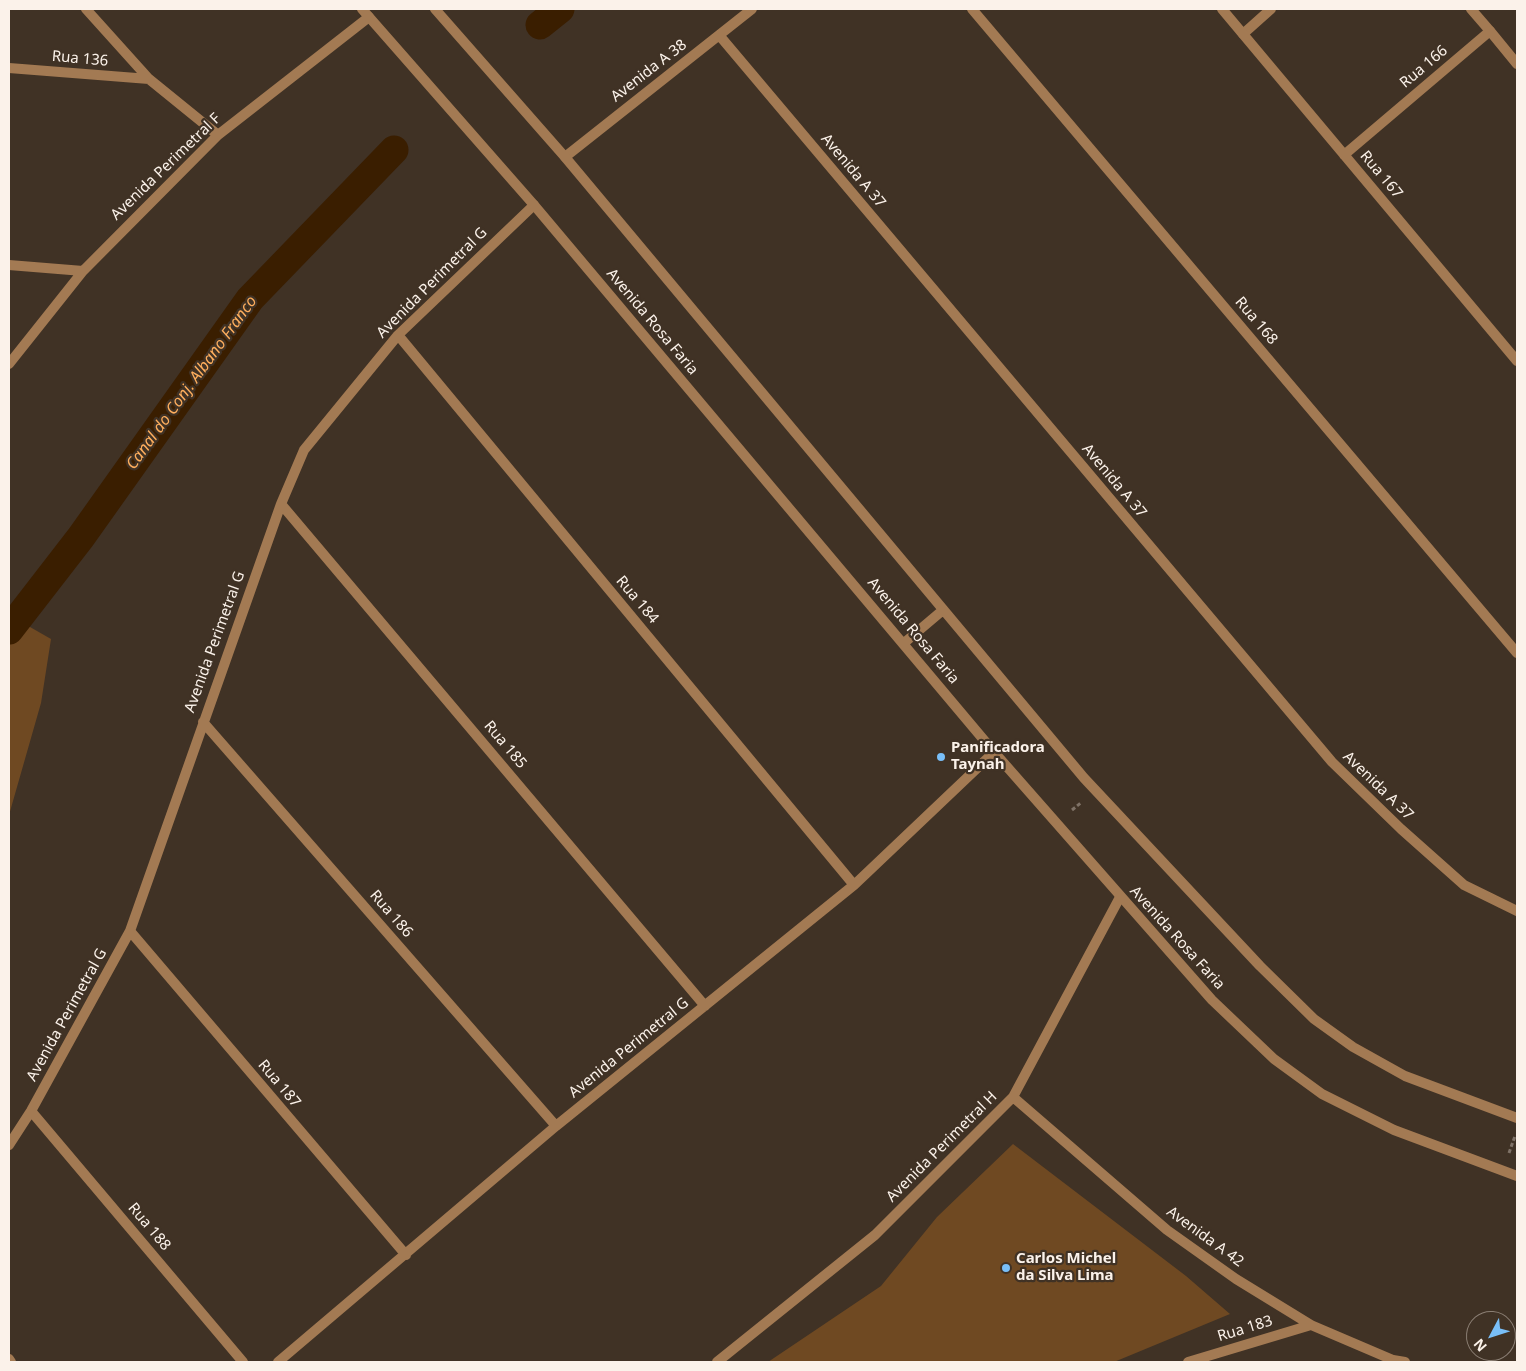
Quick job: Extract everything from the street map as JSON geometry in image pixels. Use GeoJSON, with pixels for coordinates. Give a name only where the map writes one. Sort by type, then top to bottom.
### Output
{"type":"FeatureCollection","features":[{"type":"Feature","properties":{"kind":"street"},"geometry":{"type":"LineString","coordinates":[[86,9],[149,79],[218,135]]}},
{"type":"Feature","properties":{"kind":"street","name":"Avenida Rosa Faria"},"geometry":{"type":"LineString","coordinates":[[362,9],[534,205],[994,752],[1212,1000],[1274,1059],[1322,1094],[1394,1130],[1517,1176]]}},
{"type":"Feature","properties":{"kind":"street"},"geometry":{"type":"LineString","coordinates":[[435,9],[564,157],[1096,790],[1260,966],[1314,1019],[1353,1047],[1406,1076],[1517,1118]]}},
{"type":"Feature","properties":{"kind":"street","name":"Avenida A 38"},"geometry":{"type":"LineString","coordinates":[[564,157],[752,9]]}},
{"type":"Feature","properties":{"kind":"street","name":"Rua 168"},"geometry":{"type":"LineString","coordinates":[[972,9],[1517,653]]}},
{"type":"Feature","properties":{"kind":"street","name":"Rua 167"},"geometry":{"type":"LineString","coordinates":[[1222,9],[1517,361]]}},
{"type":"Feature","properties":{"kind":"street"},"geometry":{"type":"LineString","coordinates":[[1243,34],[1271,9]]}},
{"type":"Feature","properties":{"kind":"street"},"geometry":{"type":"LineString","coordinates":[[1471,9],[1517,64]]}},
{"type":"Feature","properties":{"kind":"street","name":"Avenida Perimetral F"},"geometry":{"type":"LineString","coordinates":[[9,364],[83,271],[218,135],[369,17]]}},
{"type":"Feature","properties":{"kind":"street","name":"Rua 166"},"geometry":{"type":"LineString","coordinates":[[1344,154],[1490,31]]}},
{"type":"Feature","properties":{"kind":"street","name":"Avenida A 37"},"geometry":{"type":"LineString","coordinates":[[719,35],[1332,762],[1401,829],[1464,885],[1517,911]]}},
{"type":"Feature","properties":{"kind":"street","name":"Rua 136"},"geometry":{"type":"LineString","coordinates":[[9,68],[149,79]]}},
{"type":"Feature","properties":{"kind":"street","name":"Avenida Perimetral G"},"geometry":{"type":"LineString","coordinates":[[9,1145],[32,1111],[130,931],[281,504],[304,450],[398,335],[534,205]]}},
{"type":"Feature","properties":{"kind":"street"},"geometry":{"type":"LineString","coordinates":[[9,264],[83,271]]}},
{"type":"Feature","properties":{"kind":"street","name":"Rua 184"},"geometry":{"type":"LineString","coordinates":[[398,335],[854,885]]}},
{"type":"Feature","properties":{"kind":"street","name":"Rua 185"},"geometry":{"type":"LineString","coordinates":[[281,504],[705,1006]]}},
{"type":"Feature","properties":{"kind":"street"},"geometry":{"type":"LineString","coordinates":[[904,643],[943,610]]}},
{"type":"Feature","properties":{"kind":"street","name":"Rua 186"},"geometry":{"type":"LineString","coordinates":[[203,722],[556,1126]]}},
{"type":"Feature","properties":{"kind":"street","name":"Avenida Perimetral G"},"geometry":{"type":"LineString","coordinates":[[278,1362],[406,1256],[556,1126],[854,885],[994,752]]}},
{"type":"Feature","properties":{"kind":"street","name":"Avenida Perimetral H"},"geometry":{"type":"LineString","coordinates":[[717,1362],[875,1235],[1013,1097],[1120,897]]}},
{"type":"Feature","properties":{"kind":"street","name":"Rua 187"},"geometry":{"type":"LineString","coordinates":[[130,931],[406,1256]]}},
{"type":"Feature","properties":{"kind":"street","name":"Avenida A 42"},"geometry":{"type":"LineString","coordinates":[[1013,1097],[1167,1230],[1236,1278],[1311,1324],[1394,1361],[1405,1362]]}},
{"type":"Feature","properties":{"kind":"street","name":"Rua 188"},"geometry":{"type":"LineString","coordinates":[[32,1111],[243,1362]]}},
{"type":"Feature","properties":{"kind":"street","name":"Rua 183"},"geometry":{"type":"LineString","coordinates":[[1188,1362],[1311,1324]]}},
{"type":"Feature","properties":{"kind":"path"},"geometry":{"type":"LineString","coordinates":[[1056,823],[1096,790]]}},
{"type":"Feature","properties":{"kind":"shaded area"},"geometry":{"type":"Polygon","coordinates":[[[9,615],[51,639],[41,703],[9,815],[9,615]]]}},
{"type":"Feature","properties":{"kind":"shaded area"},"geometry":{"type":"Polygon","coordinates":[[[1013,1144],[1186,1276],[1230,1314],[1114,1362],[768,1362],[881,1286],[937,1217],[1013,1144]]]}},
{"type":"Feature","properties":{"kind":"waterway","name":"Canal do Conj. Albano Franco"},"geometry":{"type":"LineString","coordinates":[[540,25],[560,9]]}},
{"type":"Feature","properties":{"kind":"waterway","name":"Canal do Conj. Albano Franco"},"geometry":{"type":"LineString","coordinates":[[9,630],[81,537],[250,299],[394,150]]}},
{"type":"Feature","properties":{"kind":"place","name":"Panificadora Taynah"},"geometry":{"type":"Point","coordinates":[941,757]}},
{"type":"Feature","properties":{"kind":"place","name":"Carlos Michel da Silva Lima"},"geometry":{"type":"Point","coordinates":[1006,1268]}}]}
